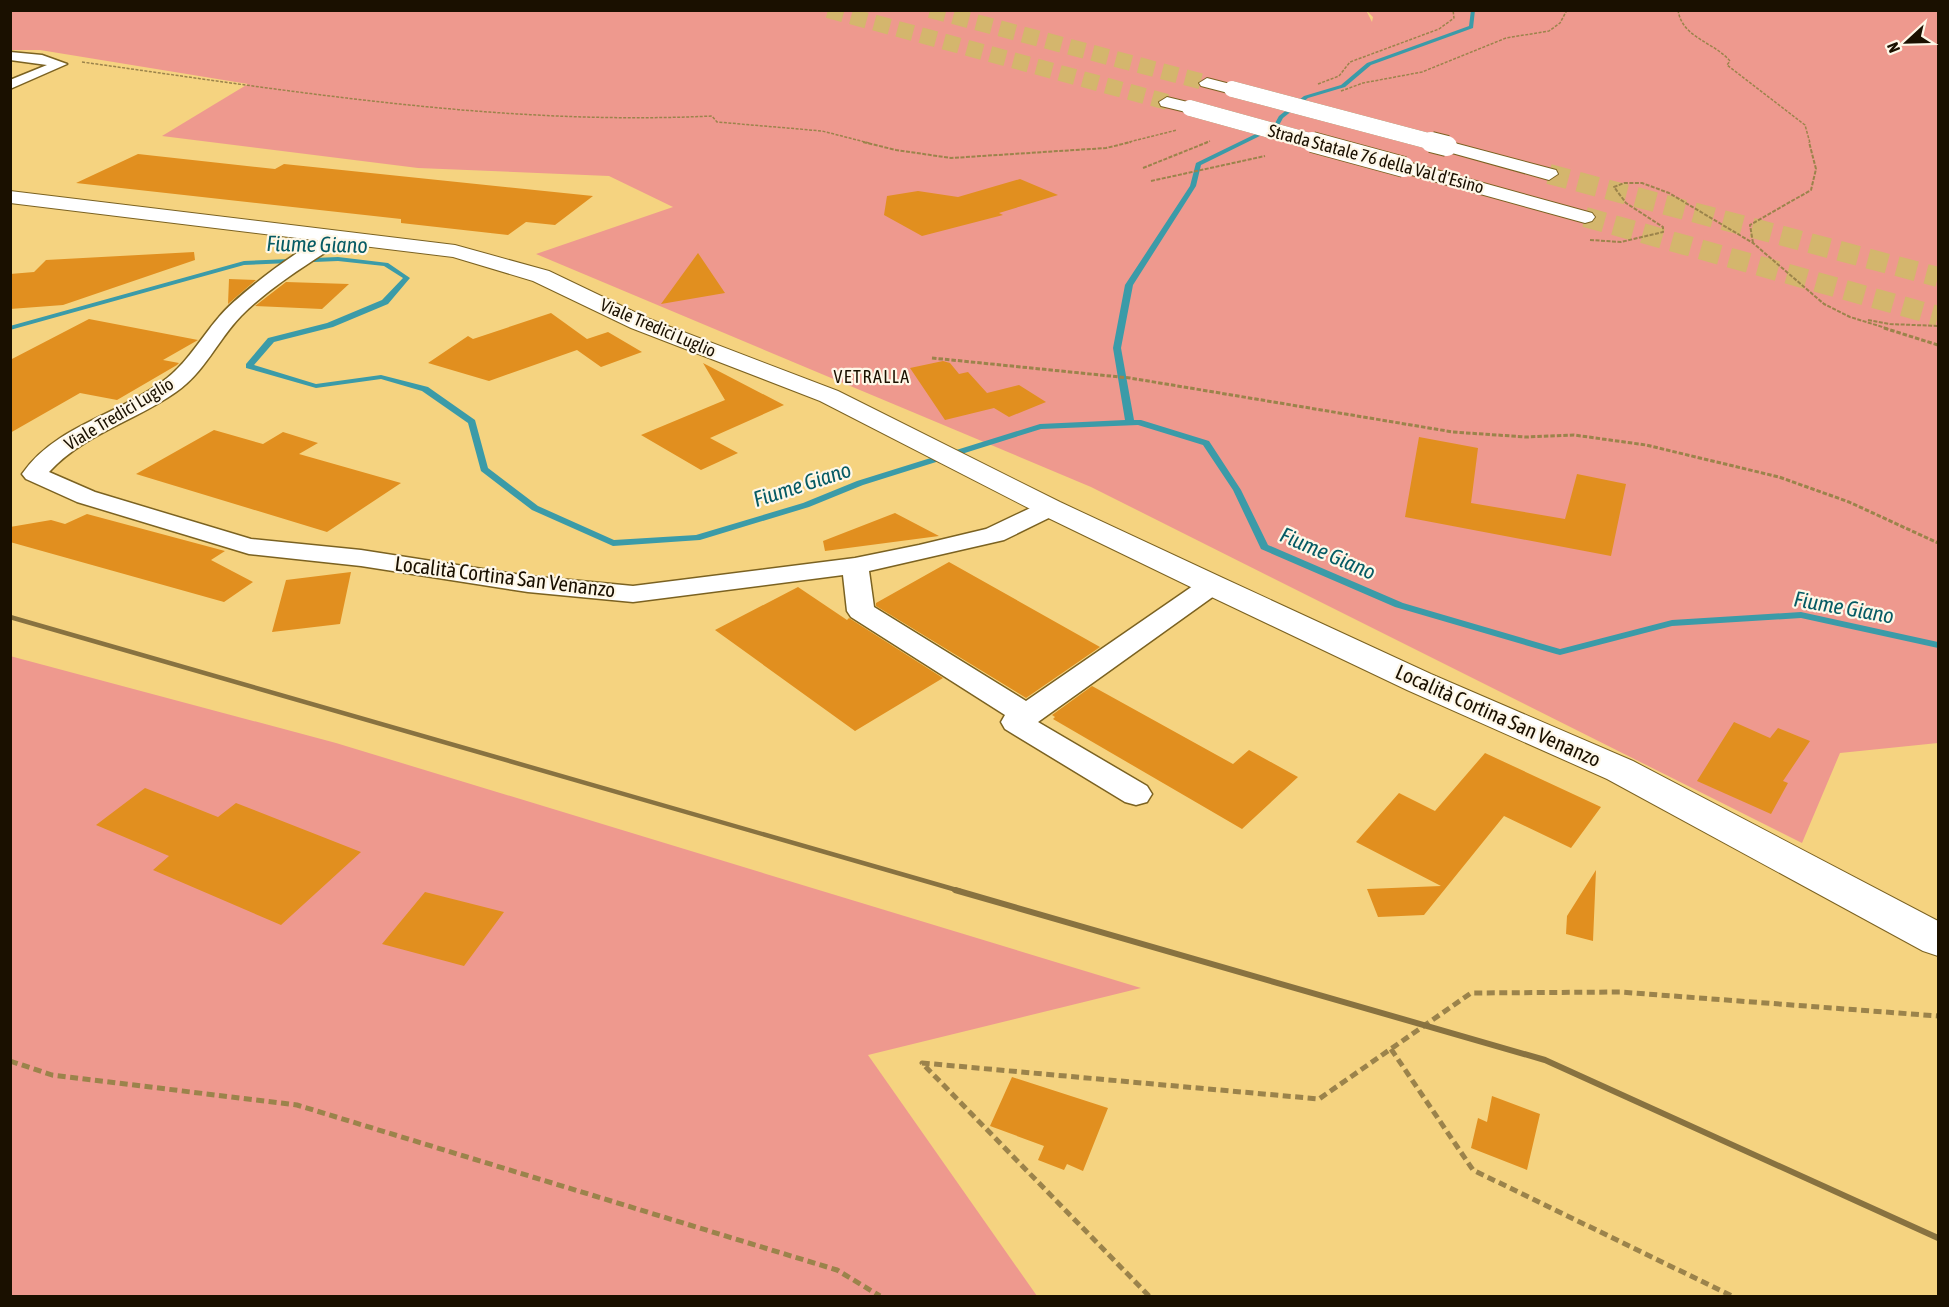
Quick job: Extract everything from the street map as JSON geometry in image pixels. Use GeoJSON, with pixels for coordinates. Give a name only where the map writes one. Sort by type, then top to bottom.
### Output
{"type":"FeatureCollection","features":[{"type":"Feature","properties":{"kind":"main road","name":"Strada Statale 76 della Val d'Esino"},"geometry":{"type":"LineString","coordinates":[[1208,83],[1549,174]]}},
{"type":"Feature","properties":{"kind":"main road","name":"Strada Statale 76 della Val d'Esino"},"geometry":{"type":"LineString","coordinates":[[1167,102],[1585,217]]}},
{"type":"Feature","properties":{"kind":"main road","name":"Viale Tredici Luglio"},"geometry":{"type":"LineString","coordinates":[[10,197],[455,251],[541,276],[639,323],[829,396],[966,464]]}},
{"type":"Feature","properties":{"kind":"main road","name":"Località Cortina San Venanzo"},"geometry":{"type":"LineString","coordinates":[[966,464],[1050,508],[1419,682],[1620,770],[1938,940]]}},
{"type":"Feature","properties":{"kind":"street"},"geometry":{"type":"LineString","coordinates":[[10,56],[60,64]]}},
{"type":"Feature","properties":{"kind":"street"},"geometry":{"type":"LineString","coordinates":[[12,84],[60,64]]}},
{"type":"Feature","properties":{"kind":"street","name":"Viale Tredici Luglio"},"geometry":{"type":"LineString","coordinates":[[34,474],[48,457],[142,404],[186,374],[232,314],[261,288],[338,237]]}},
{"type":"Feature","properties":{"kind":"street","name":"Località Cortina San Venanzo"},"geometry":{"type":"LineString","coordinates":[[34,474],[86,498],[249,546],[361,558],[528,584],[633,594],[855,566],[995,535],[1050,508]]}},
{"type":"Feature","properties":{"kind":"street"},"geometry":{"type":"LineString","coordinates":[[855,566],[861,610],[1027,715]]}},
{"type":"Feature","properties":{"kind":"street"},"geometry":{"type":"LineString","coordinates":[[1136,794],[1016,722],[1212,585]]}},
{"type":"Feature","properties":{"kind":"path"},"geometry":{"type":"LineString","coordinates":[[1341,91],[1363,83],[1422,72],[1506,38],[1549,31],[1560,23],[1567,10]]}},
{"type":"Feature","properties":{"kind":"path"},"geometry":{"type":"LineString","coordinates":[[1678,10],[1678,16],[1684,26],[1725,56],[1730,61],[1727,65],[1805,125],[1816,168],[1811,190],[1750,225],[1753,243]]}},
{"type":"Feature","properties":{"kind":"path"},"geometry":{"type":"LineString","coordinates":[[60,64],[86,61],[401,106],[467,112],[561,113],[651,119],[712,116],[717,122],[822,131],[896,150],[951,158],[1106,147],[1179,130]]}},
{"type":"Feature","properties":{"kind":"path"},"geometry":{"type":"LineString","coordinates":[[1151,181],[1202,169]]}},
{"type":"Feature","properties":{"kind":"path"},"geometry":{"type":"LineString","coordinates":[[1850,316],[1890,324],[1938,326]]}},
{"type":"Feature","properties":{"kind":"path"},"geometry":{"type":"LineString","coordinates":[[932,358],[1110,375],[1453,432],[1526,437],[1574,435],[1646,445],[1779,477],[1849,502],[1938,543]]}},
{"type":"Feature","properties":{"kind":"path"},"geometry":{"type":"LineString","coordinates":[[1149,1296],[922,1063],[1319,1100],[1471,993],[1620,992],[1938,1016]]}},
{"type":"Feature","properties":{"kind":"path"},"geometry":{"type":"LineString","coordinates":[[1391,1049],[1473,1170],[1732,1296]]}},
{"type":"Feature","properties":{"kind":"path"},"geometry":{"type":"LineString","coordinates":[[10,1061],[52,1075],[297,1105],[837,1270],[879,1296]]}},
{"type":"Feature","properties":{"kind":"shaded area"},"geometry":{"type":"Polygon","coordinates":[[[11,10],[1366,10],[1372,22],[1373,17],[1367,11],[1938,11],[1938,743],[1840,753],[1802,843],[1091,487],[536,254],[673,207],[609,176],[418,168],[162,136],[248,84],[40,50],[11,50],[11,10]]]}},
{"type":"Feature","properties":{"kind":"shaded area"},"geometry":{"type":"Polygon","coordinates":[[[10,656],[336,743],[1141,988],[868,1055],[1037,1296],[11,1296],[10,656]]]}},
{"type":"Feature","properties":{"kind":"building"},"geometry":{"type":"Polygon","coordinates":[[[138,154],[275,169],[284,164],[593,196],[555,225],[526,222],[508,235],[401,223],[401,219],[76,183],[138,154]]]}},
{"type":"Feature","properties":{"kind":"building"},"geometry":{"type":"Polygon","coordinates":[[[1020,179],[1058,195],[999,213],[1003,215],[922,236],[884,215],[887,196],[918,191],[958,197],[1020,179]]]}},
{"type":"Feature","properties":{"kind":"building"},"geometry":{"type":"Polygon","coordinates":[[[194,252],[195,260],[63,305],[10,309],[10,274],[34,272],[46,260],[194,252]]]}},
{"type":"Feature","properties":{"kind":"building"},"geometry":{"type":"Polygon","coordinates":[[[698,253],[725,293],[661,304],[698,253]]]}},
{"type":"Feature","properties":{"kind":"building"},"geometry":{"type":"Polygon","coordinates":[[[229,279],[256,280],[228,304],[229,279]]]}},
{"type":"Feature","properties":{"kind":"building"},"geometry":{"type":"Polygon","coordinates":[[[286,282],[349,284],[322,309],[255,306],[286,282]]]}},
{"type":"Feature","properties":{"kind":"building"},"geometry":{"type":"Polygon","coordinates":[[[551,313],[587,339],[608,332],[642,352],[601,367],[577,350],[489,381],[428,363],[468,336],[473,339],[551,313]]]}},
{"type":"Feature","properties":{"kind":"building"},"geometry":{"type":"Polygon","coordinates":[[[89,319],[198,340],[163,360],[179,363],[177,365],[117,400],[80,393],[10,433],[10,360],[89,319]]]}},
{"type":"Feature","properties":{"kind":"building"},"geometry":{"type":"Polygon","coordinates":[[[943,361],[950,363],[959,374],[968,372],[987,393],[1019,385],[1046,402],[1009,417],[994,408],[945,420],[910,368],[943,361]]]}},
{"type":"Feature","properties":{"kind":"building"},"geometry":{"type":"Polygon","coordinates":[[[703,363],[784,405],[710,438],[738,453],[701,470],[641,435],[725,400],[703,363]]]}},
{"type":"Feature","properties":{"kind":"building"},"geometry":{"type":"Polygon","coordinates":[[[214,430],[263,444],[283,432],[318,443],[299,454],[401,483],[327,532],[136,474],[214,430]]]}},
{"type":"Feature","properties":{"kind":"building"},"geometry":{"type":"Polygon","coordinates":[[[1419,437],[1478,448],[1471,503],[1565,519],[1577,474],[1626,484],[1611,556],[1405,517],[1419,437]]]}},
{"type":"Feature","properties":{"kind":"building"},"geometry":{"type":"Polygon","coordinates":[[[895,513],[939,536],[825,551],[823,541],[895,513]]]}},
{"type":"Feature","properties":{"kind":"building"},"geometry":{"type":"Polygon","coordinates":[[[87,514],[225,551],[211,560],[253,582],[224,602],[10,542],[10,527],[51,520],[65,524],[87,514]]]}},
{"type":"Feature","properties":{"kind":"building"},"geometry":{"type":"Polygon","coordinates":[[[949,562],[1100,647],[1026,698],[876,606],[876,603],[949,562]]]}},
{"type":"Feature","properties":{"kind":"building"},"geometry":{"type":"Polygon","coordinates":[[[351,572],[340,624],[272,632],[286,580],[351,572]]]}},
{"type":"Feature","properties":{"kind":"building"},"geometry":{"type":"Polygon","coordinates":[[[798,587],[847,620],[849,618],[943,678],[855,731],[715,630],[798,587]]]}},
{"type":"Feature","properties":{"kind":"building"},"geometry":{"type":"Polygon","coordinates":[[[1092,686],[1233,764],[1249,750],[1298,777],[1242,829],[1053,719],[1055,717],[1052,715],[1092,686]]]}},
{"type":"Feature","properties":{"kind":"building"},"geometry":{"type":"Polygon","coordinates":[[[1734,722],[1770,738],[1778,728],[1810,741],[1783,781],[1788,783],[1771,814],[1697,781],[1734,722]]]}},
{"type":"Feature","properties":{"kind":"building"},"geometry":{"type":"Polygon","coordinates":[[[1485,753],[1601,807],[1571,848],[1504,816],[1424,915],[1378,917],[1367,889],[1441,886],[1356,842],[1399,793],[1435,811],[1485,753]]]}},
{"type":"Feature","properties":{"kind":"building"},"geometry":{"type":"Polygon","coordinates":[[[145,788],[218,817],[236,803],[361,852],[281,925],[153,870],[169,856],[96,825],[145,788]]]}},
{"type":"Feature","properties":{"kind":"building"},"geometry":{"type":"Polygon","coordinates":[[[1596,870],[1593,941],[1566,934],[1567,916],[1596,870]]]}},
{"type":"Feature","properties":{"kind":"building"},"geometry":{"type":"Polygon","coordinates":[[[425,892],[504,912],[464,966],[382,944],[425,892]]]}},
{"type":"Feature","properties":{"kind":"building"},"geometry":{"type":"Polygon","coordinates":[[[1012,1077],[1108,1108],[1083,1171],[1067,1164],[1064,1170],[1038,1160],[1044,1146],[990,1126],[1012,1077]]]}},
{"type":"Feature","properties":{"kind":"building"},"geometry":{"type":"Polygon","coordinates":[[[1492,1096],[1540,1114],[1527,1170],[1471,1148],[1478,1118],[1487,1122],[1492,1096]]]}},
{"type":"Feature","properties":{"kind":"waterway"},"geometry":{"type":"LineString","coordinates":[[1130,422],[1117,348],[1129,285],[1193,186],[1198,164],[1276,126],[1281,117],[1306,97],[1343,86],[1369,64],[1471,27],[1473,10]]}},
{"type":"Feature","properties":{"kind":"waterway","name":"Fiume Giano"},"geometry":{"type":"LineString","coordinates":[[10,328],[244,263],[338,259],[386,264],[407,278],[385,302],[330,325],[271,340],[249,366],[316,386],[381,377],[425,389],[472,422],[484,469],[535,508],[613,543],[697,538],[806,505],[860,483],[1040,427],[1130,422]]}},
{"type":"Feature","properties":{"kind":"waterway","name":"Fiume Giano"},"geometry":{"type":"LineString","coordinates":[[1130,422],[1138,422],[1206,443],[1237,490],[1264,547],[1399,605],[1560,652],[1672,623],[1801,615],[1938,645]]}},
{"type":"Feature","properties":{"kind":"tunnel"},"geometry":{"type":"LineString","coordinates":[[828,10],[1167,102]]}},
{"type":"Feature","properties":{"kind":"tunnel"},"geometry":{"type":"LineString","coordinates":[[930,10],[1207,83]]}},
{"type":"Feature","properties":{"kind":"tunnel"},"geometry":{"type":"LineString","coordinates":[[1549,174],[1938,277]]}},
{"type":"Feature","properties":{"kind":"tunnel"},"geometry":{"type":"LineString","coordinates":[[1585,217],[1938,316]]}},
{"type":"Feature","properties":{"kind":"railway"},"geometry":{"type":"LineString","coordinates":[[10,617],[960,891]]}},
{"type":"Feature","properties":{"kind":"railway"},"geometry":{"type":"LineString","coordinates":[[955,890],[1545,1060],[1938,1238]]}},
{"type":"Feature","properties":{"kind":"district","name":"VETRALLA"},"geometry":{"type":"Point","coordinates":[872,377]}}]}
